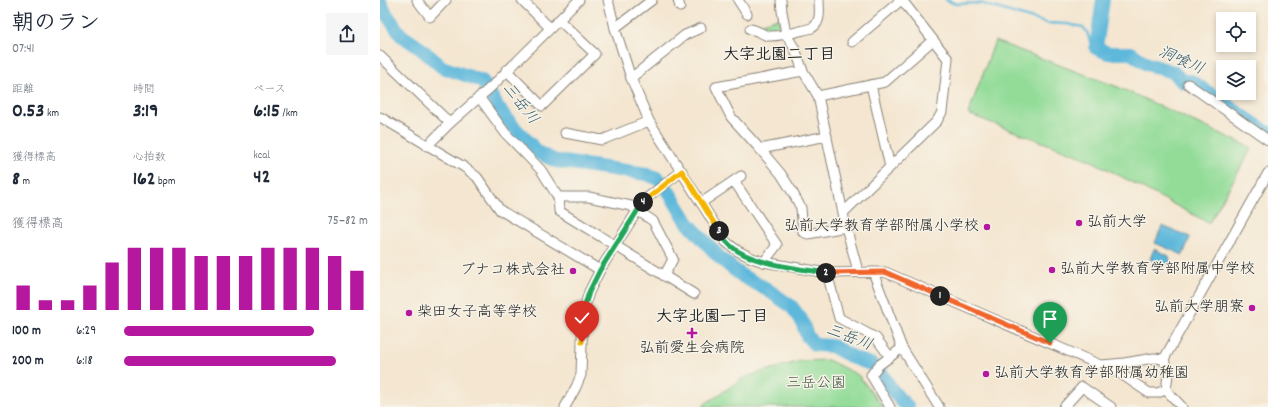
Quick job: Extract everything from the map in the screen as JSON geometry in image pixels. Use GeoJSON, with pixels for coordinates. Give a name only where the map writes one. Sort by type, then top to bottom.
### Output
{"type":"FeatureCollection","features":[{"type":"Feature","properties":{"kind":"street"},"geometry":{"type":"LineString","coordinates":[[417,0],[430,17],[446,0]]}},
{"type":"Feature","properties":{"kind":"street"},"geometry":{"type":"LineString","coordinates":[[522,0],[550,28]]}},
{"type":"Feature","properties":{"kind":"street"},"geometry":{"type":"LineString","coordinates":[[427,146],[485,92],[579,0]]}},
{"type":"Feature","properties":{"kind":"street"},"geometry":{"type":"LineString","coordinates":[[608,0],[615,28],[631,78],[649,121],[726,242],[738,251],[764,262],[828,273],[858,271],[885,272],[1121,374],[1148,393],[1157,393],[1166,390]]}},
{"type":"Feature","properties":{"kind":"street"},"geometry":{"type":"LineString","coordinates":[[615,28],[652,0]]}},
{"type":"Feature","properties":{"kind":"street"},"geometry":{"type":"LineString","coordinates":[[738,0],[747,14]]}},
{"type":"Feature","properties":{"kind":"street"},"geometry":{"type":"LineString","coordinates":[[781,0],[786,34],[795,49],[803,71],[818,96],[846,227],[858,271]]}},
{"type":"Feature","properties":{"kind":"street"},"geometry":{"type":"LineString","coordinates":[[750,29],[756,30],[766,36],[786,34],[815,26],[819,20],[819,0]]}},
{"type":"Feature","properties":{"kind":"street"},"geometry":{"type":"LineString","coordinates":[[844,212],[938,121],[942,112],[948,59],[902,0],[852,42]]}},
{"type":"Feature","properties":{"kind":"street"},"geometry":{"type":"LineString","coordinates":[[506,70],[542,106],[595,54],[558,20]]}},
{"type":"Feature","properties":{"kind":"street"},"geometry":{"type":"LineString","coordinates":[[631,78],[684,35],[701,28]]}},
{"type":"Feature","properties":{"kind":"street"},"geometry":{"type":"LineString","coordinates":[[818,96],[885,82],[933,40]]}},
{"type":"Feature","properties":{"kind":"street"},"geometry":{"type":"LineString","coordinates":[[380,56],[450,123]]}},
{"type":"Feature","properties":{"kind":"street"},"geometry":{"type":"LineString","coordinates":[[803,71],[716,87],[732,117],[760,148],[794,193],[801,208],[802,232],[808,234],[846,227]]}},
{"type":"Feature","properties":{"kind":"street"},"geometry":{"type":"LineString","coordinates":[[1188,84],[1268,140]]}},
{"type":"Feature","properties":{"kind":"street"},"geometry":{"type":"LineString","coordinates":[[871,85],[890,166]]}},
{"type":"Feature","properties":{"kind":"street"},"geometry":{"type":"LineString","coordinates":[[485,92],[506,134],[541,170],[558,197],[559,211],[694,294]]}},
{"type":"Feature","properties":{"kind":"street"},"geometry":{"type":"LineString","coordinates":[[380,117],[464,167],[477,177],[500,210],[600,270]]}},
{"type":"Feature","properties":{"kind":"street"},"geometry":{"type":"LineString","coordinates":[[565,133],[602,140],[649,121]]}},
{"type":"Feature","properties":{"kind":"street"},"geometry":{"type":"LineString","coordinates":[[760,148],[827,136]]}},
{"type":"Feature","properties":{"kind":"street"},"geometry":{"type":"LineString","coordinates":[[564,407],[576,387],[581,375],[583,313],[589,292],[600,270],[644,200],[682,171]]}},
{"type":"Feature","properties":{"kind":"street"},"geometry":{"type":"LineString","coordinates":[[1166,390],[1168,375],[1164,359],[1268,173]]}},
{"type":"Feature","properties":{"kind":"street"},"geometry":{"type":"LineString","coordinates":[[701,203],[737,179],[777,245],[764,262]]}},
{"type":"Feature","properties":{"kind":"street"},"geometry":{"type":"LineString","coordinates":[[558,197],[589,197],[631,206],[652,221],[673,259],[664,276]]}},
{"type":"Feature","properties":{"kind":"street"},"geometry":{"type":"LineString","coordinates":[[873,272],[902,348],[939,407]]}},
{"type":"Feature","properties":{"kind":"street"},"geometry":{"type":"LineString","coordinates":[[828,273],[840,318],[876,338],[890,357]]}},
{"type":"Feature","properties":{"kind":"street"},"geometry":{"type":"LineString","coordinates":[[890,407],[871,374],[879,365],[902,348]]}},
{"type":"Feature","properties":{"kind":"street"},"geometry":{"type":"LineString","coordinates":[[1099,365],[1154,358],[1164,359]]}},
{"type":"Feature","properties":{"kind":"street"},"geometry":{"type":"LineString","coordinates":[[1064,407],[1082,387],[1111,407]]}},
{"type":"Feature","properties":{"kind":"street"},"geometry":{"type":"LineString","coordinates":[[1166,390],[1182,407]]}},
{"type":"Feature","properties":{"kind":"green space"},"geometry":{"type":"Polygon","coordinates":[[[779,18],[779,28],[766,29],[762,23],[779,18]]]}},
{"type":"Feature","properties":{"kind":"green space"},"geometry":{"type":"Polygon","coordinates":[[[995,41],[1118,87],[1252,148],[1209,223],[1090,160],[968,114],[995,41]]]}},
{"type":"Feature","properties":{"kind":"green space","name":"三岳公園"},"geometry":{"type":"Polygon","coordinates":[[[828,360],[858,375],[883,407],[703,407],[705,404],[745,377],[800,361],[828,360]]]}},
{"type":"Feature","properties":{"kind":"water"},"geometry":{"type":"Polygon","coordinates":[[[1162,226],[1190,237],[1183,255],[1155,243],[1162,226]]]}},
{"type":"Feature","properties":{"kind":"water"},"geometry":{"type":"Polygon","coordinates":[[[1154,249],[1169,256],[1169,264],[1162,265],[1150,259],[1154,249]]]}},
{"type":"Feature","properties":{"kind":"waterway"},"geometry":{"type":"LineString","coordinates":[[946,0],[956,4],[980,3],[1046,23],[1067,24],[1083,27],[1087,32],[1091,44],[1096,48]]}},
{"type":"Feature","properties":{"kind":"waterway","name":"洞喰川"},"geometry":{"type":"LineString","coordinates":[[1103,0],[1096,48],[1108,53],[1131,53],[1147,64],[1173,72],[1183,82],[1191,81],[1268,133]]}},
{"type":"Feature","properties":{"kind":"waterway","name":"三岳川"},"geometry":{"type":"LineString","coordinates":[[380,2],[401,35],[420,48],[442,67],[482,81],[499,109],[539,153],[556,161],[647,174],[659,179]]}},
{"type":"Feature","properties":{"kind":"waterway","name":"三岳川"},"geometry":{"type":"LineString","coordinates":[[667,189],[688,223],[720,258],[742,276],[765,288],[791,306],[801,319],[807,336],[815,345],[832,346],[854,358],[873,365]]}},
{"type":"Feature","properties":{"kind":"waterway","name":"三岳川"},"geometry":{"type":"LineString","coordinates":[[880,370],[892,390],[908,407]]}},
{"type":"Feature","properties":{"kind":"place","name":"弘前大学"},"geometry":{"type":"Point","coordinates":[1079,223]}},
{"type":"Feature","properties":{"kind":"place","name":"弘前大学教育学部附属小学校"},"geometry":{"type":"Point","coordinates":[987,227]}},
{"type":"Feature","properties":{"kind":"place","name":"弘前大学教育学部附属中学校"},"geometry":{"type":"Point","coordinates":[1052,270]}},
{"type":"Feature","properties":{"kind":"place","name":"ブナコ株式会社"},"geometry":{"type":"Point","coordinates":[573,271]}},
{"type":"Feature","properties":{"kind":"place","name":"弘前大学朋寮"},"geometry":{"type":"Point","coordinates":[1252,308]}},
{"type":"Feature","properties":{"kind":"place","name":"柴田女子高等学校"},"geometry":{"type":"Point","coordinates":[409,313]}},
{"type":"Feature","properties":{"kind":"place","name":"弘前愛生会病院"},"geometry":{"type":"Point","coordinates":[692,333]}},
{"type":"Feature","properties":{"kind":"place","name":"弘前大学教育学部附属幼稚園"},"geometry":{"type":"Point","coordinates":[986,374]}},
{"type":"Feature","properties":{"kind":"district","name":"大字北園二丁目"},"geometry":{"type":"Point","coordinates":[779,55]}},
{"type":"Feature","properties":{"kind":"district","name":"大字北園一丁目"},"geometry":{"type":"Point","coordinates":[712,317]}},
{"type":"Feature","properties":{"kind":"route"},"geometry":{"type":"LineString","coordinates":[[582,342],[583,313],[589,292],[600,270],[644,200],[682,171],[726,242],[738,251],[752,258],[764,262],[828,273],[858,271],[885,272],[1050,343]]}}]}
